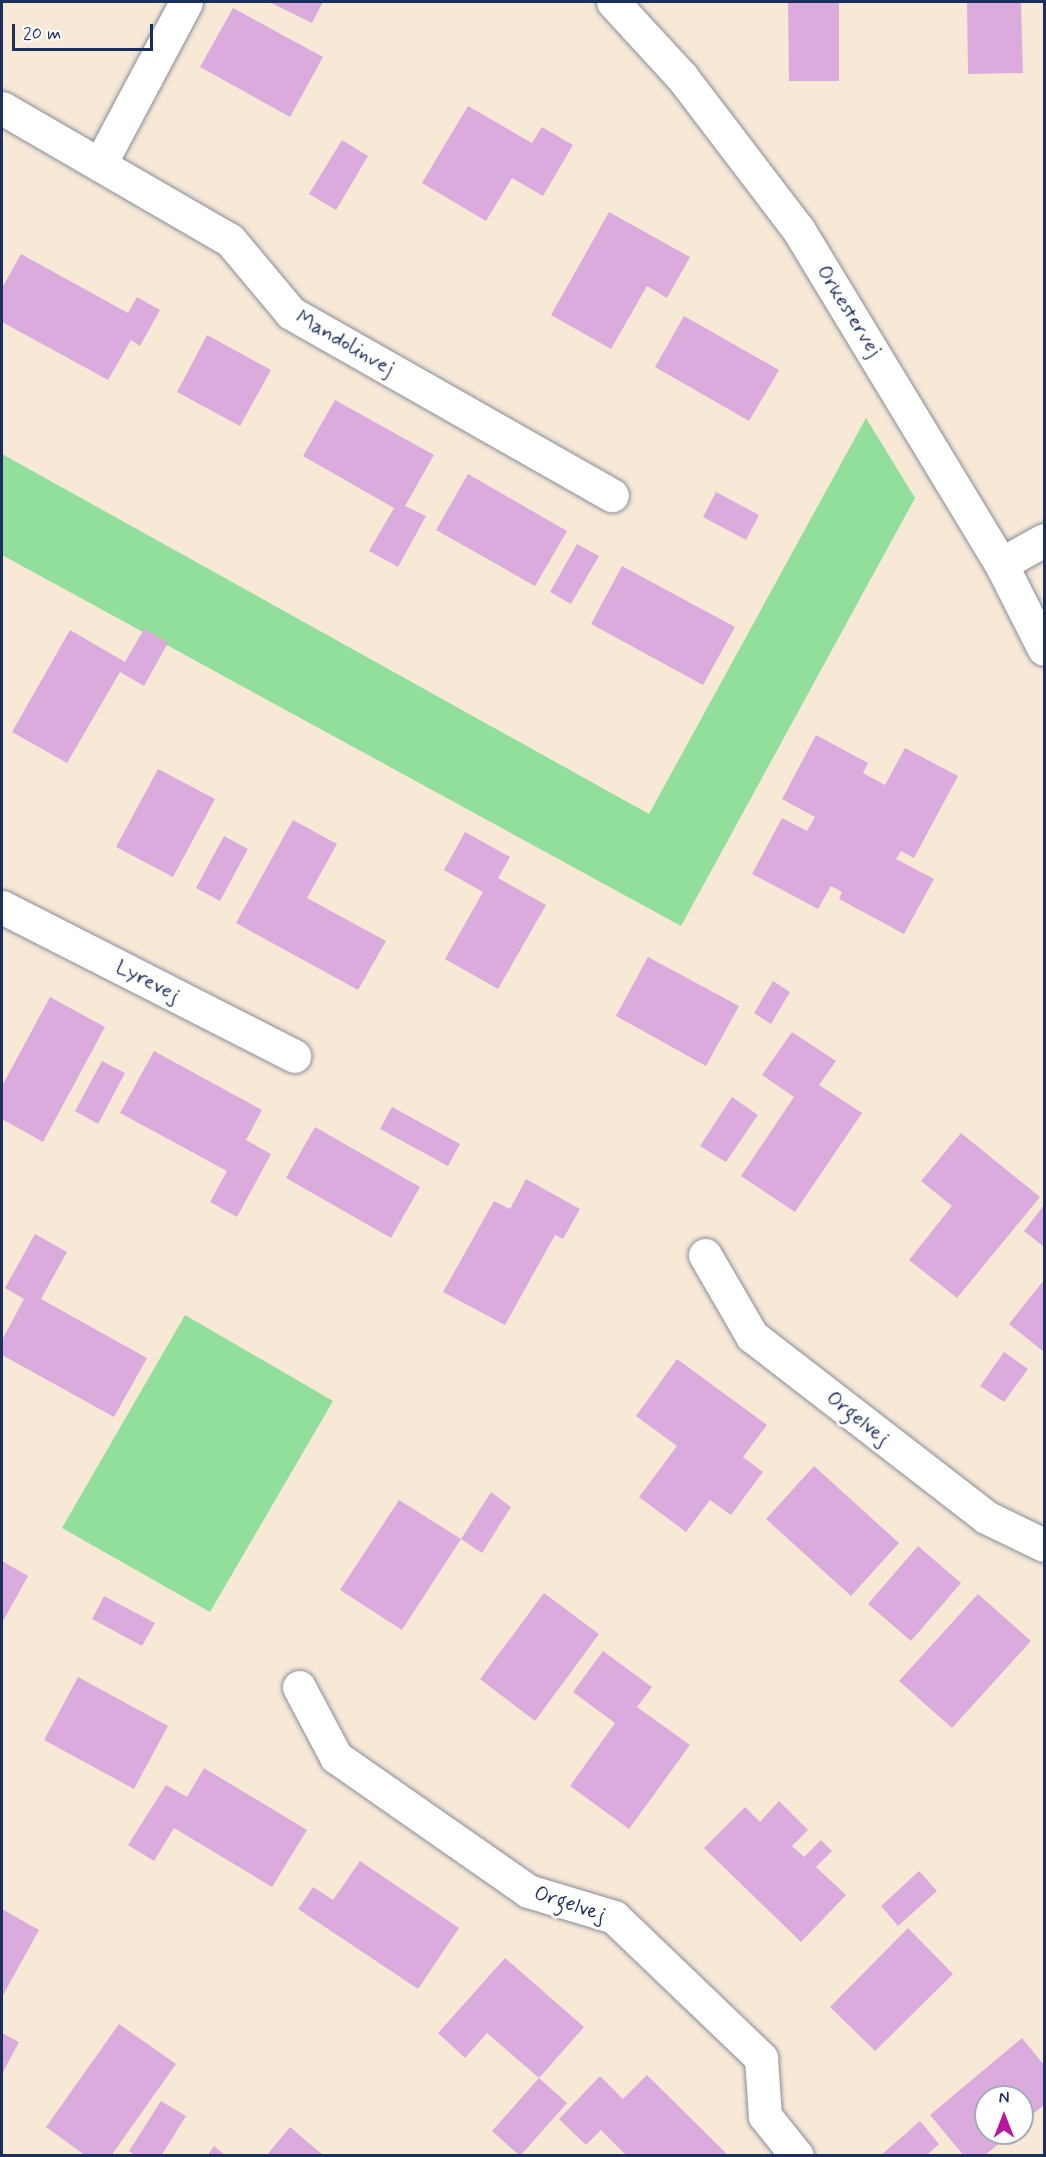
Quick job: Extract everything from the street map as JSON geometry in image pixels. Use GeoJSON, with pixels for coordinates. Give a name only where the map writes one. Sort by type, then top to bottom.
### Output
{"type":"FeatureCollection","features":[{"type":"Feature","properties":{"kind":"street"},"geometry":{"type":"LineString","coordinates":[[100,165],[186,2]]}},
{"type":"Feature","properties":{"kind":"street","name":"Orkestervej"},"geometry":{"type":"LineString","coordinates":[[613,2],[682,78],[798,229],[1001,564],[1044,649]]}},
{"type":"Feature","properties":{"kind":"street","name":"Mandolinvej"},"geometry":{"type":"LineString","coordinates":[[2,108],[230,240],[291,314],[612,495]]}},
{"type":"Feature","properties":{"kind":"street"},"geometry":{"type":"LineString","coordinates":[[1001,564],[1044,540]]}},
{"type":"Feature","properties":{"kind":"street","name":"Lyrevej"},"geometry":{"type":"LineString","coordinates":[[2,906],[294,1056]]}},
{"type":"Feature","properties":{"kind":"street","name":"Orgelvej"},"geometry":{"type":"LineString","coordinates":[[705,1255],[752,1336],[986,1517],[1044,1545]]}},
{"type":"Feature","properties":{"kind":"street","name":"Orgelvej"},"geometry":{"type":"LineString","coordinates":[[299,1687],[336,1757],[528,1892],[614,1917],[761,2058],[765,2116],[798,2156]]}},
{"type":"Feature","properties":{"kind":"green space"},"geometry":{"type":"Polygon","coordinates":[[[866,418],[915,498],[681,926],[2,555],[2,454],[649,814],[866,418]]]}},
{"type":"Feature","properties":{"kind":"green space"},"geometry":{"type":"Polygon","coordinates":[[[185,1315],[333,1401],[210,1612],[62,1528],[185,1315]]]}},
{"type":"Feature","properties":{"kind":"building"},"geometry":{"type":"Polygon","coordinates":[[[269,2],[323,2],[312,23],[269,2]]]}},
{"type":"Feature","properties":{"kind":"building"},"geometry":{"type":"Polygon","coordinates":[[[788,2],[839,2],[839,81],[789,81],[788,2]]]}},
{"type":"Feature","properties":{"kind":"building"},"geometry":{"type":"Polygon","coordinates":[[[967,2],[1021,2],[1023,73],[968,74],[967,2]]]}},
{"type":"Feature","properties":{"kind":"building"},"geometry":{"type":"Polygon","coordinates":[[[233,8],[323,57],[290,117],[200,67],[233,8]]]}},
{"type":"Feature","properties":{"kind":"building"},"geometry":{"type":"Polygon","coordinates":[[[468,106],[532,143],[542,127],[573,145],[543,196],[512,178],[486,221],[422,183],[468,106]]]}},
{"type":"Feature","properties":{"kind":"building"},"geometry":{"type":"Polygon","coordinates":[[[342,140],[368,156],[336,210],[309,194],[342,140]]]}},
{"type":"Feature","properties":{"kind":"building"},"geometry":{"type":"Polygon","coordinates":[[[609,212],[690,257],[667,298],[647,286],[611,349],[551,315],[609,212]]]}},
{"type":"Feature","properties":{"kind":"building"},"geometry":{"type":"Polygon","coordinates":[[[21,254],[128,313],[137,297],[160,310],[140,346],[131,340],[108,380],[2,322],[2,288],[21,254]]]}},
{"type":"Feature","properties":{"kind":"building"},"geometry":{"type":"Polygon","coordinates":[[[684,316],[779,370],[749,421],[655,367],[684,316]]]}},
{"type":"Feature","properties":{"kind":"building"},"geometry":{"type":"Polygon","coordinates":[[[207,335],[271,370],[240,426],[177,392],[207,335]]]}},
{"type":"Feature","properties":{"kind":"building"},"geometry":{"type":"Polygon","coordinates":[[[335,400],[434,455],[405,506],[426,516],[398,567],[369,551],[394,508],[303,456],[335,400]]]}},
{"type":"Feature","properties":{"kind":"building"},"geometry":{"type":"Polygon","coordinates":[[[468,474],[567,531],[535,586],[436,530],[468,474]]]}},
{"type":"Feature","properties":{"kind":"building"},"geometry":{"type":"Polygon","coordinates":[[[716,492],[759,515],[746,540],[703,517],[716,492]]]}},
{"type":"Feature","properties":{"kind":"building"},"geometry":{"type":"Polygon","coordinates":[[[577,544],[599,556],[571,604],[550,592],[577,544]]]}},
{"type":"Feature","properties":{"kind":"building"},"geometry":{"type":"Polygon","coordinates":[[[622,566],[735,627],[703,685],[591,624],[622,566]]]}},
{"type":"Feature","properties":{"kind":"building"},"geometry":{"type":"Polygon","coordinates":[[[144,629],[168,643],[144,686],[120,672],[67,763],[12,732],[70,630],[125,662],[144,629]]]}},
{"type":"Feature","properties":{"kind":"building"},"geometry":{"type":"Polygon","coordinates":[[[816,735],[868,763],[863,773],[885,785],[905,748],[958,776],[914,858],[901,851],[896,859],[934,879],[904,934],[839,899],[842,892],[831,886],[818,909],[752,874],[782,818],[807,831],[815,817],[782,799],[816,735]]]}},
{"type":"Feature","properties":{"kind":"building"},"geometry":{"type":"Polygon","coordinates":[[[158,769],[215,799],[173,877],[116,847],[158,769]]]}},
{"type":"Feature","properties":{"kind":"building"},"geometry":{"type":"Polygon","coordinates":[[[293,820],[337,844],[307,898],[386,941],[358,990],[236,923],[293,820]]]}},
{"type":"Feature","properties":{"kind":"building"},"geometry":{"type":"Polygon","coordinates":[[[465,832],[510,857],[498,878],[546,905],[498,989],[445,959],[483,892],[444,870],[465,832]]]}},
{"type":"Feature","properties":{"kind":"building"},"geometry":{"type":"Polygon","coordinates":[[[224,836],[248,849],[220,901],[196,888],[224,836]]]}},
{"type":"Feature","properties":{"kind":"building"},"geometry":{"type":"Polygon","coordinates":[[[648,957],[739,1006],[706,1066],[616,1016],[648,957]]]}},
{"type":"Feature","properties":{"kind":"building"},"geometry":{"type":"Polygon","coordinates":[[[773,981],[790,992],[771,1024],[754,1013],[773,981]]]}},
{"type":"Feature","properties":{"kind":"building"},"geometry":{"type":"Polygon","coordinates":[[[50,997],[105,1027],[43,1142],[2,1119],[2,1086],[50,997]]]}},
{"type":"Feature","properties":{"kind":"building"},"geometry":{"type":"Polygon","coordinates":[[[792,1032],[836,1061],[819,1085],[862,1113],[795,1212],[741,1176],[794,1097],[762,1075],[792,1032]]]}},
{"type":"Feature","properties":{"kind":"building"},"geometry":{"type":"Polygon","coordinates":[[[154,1051],[262,1110],[246,1140],[271,1154],[237,1217],[210,1202],[227,1171],[120,1113],[154,1051]]]}},
{"type":"Feature","properties":{"kind":"building"},"geometry":{"type":"Polygon","coordinates":[[[102,1061],[125,1073],[98,1124],[75,1111],[102,1061]]]}},
{"type":"Feature","properties":{"kind":"building"},"geometry":{"type":"Polygon","coordinates":[[[732,1097],[758,1115],[726,1162],[700,1146],[732,1097]]]}},
{"type":"Feature","properties":{"kind":"building"},"geometry":{"type":"Polygon","coordinates":[[[392,1107],[460,1144],[448,1166],[380,1129],[392,1107]]]}},
{"type":"Feature","properties":{"kind":"building"},"geometry":{"type":"Polygon","coordinates":[[[315,1127],[420,1187],[391,1238],[286,1178],[315,1127]]]}},
{"type":"Feature","properties":{"kind":"building"},"geometry":{"type":"Polygon","coordinates":[[[961,1133],[1040,1197],[957,1298],[909,1260],[952,1206],[921,1181],[961,1133]]]}},
{"type":"Feature","properties":{"kind":"building"},"geometry":{"type":"Polygon","coordinates":[[[526,1179],[580,1209],[563,1239],[555,1235],[505,1325],[443,1292],[494,1201],[510,1209],[526,1179]]]}},
{"type":"Feature","properties":{"kind":"building"},"geometry":{"type":"Polygon","coordinates":[[[1044,1205],[1044,1247],[1024,1231],[1044,1205]]]}},
{"type":"Feature","properties":{"kind":"building"},"geometry":{"type":"Polygon","coordinates":[[[35,1234],[67,1252],[41,1299],[147,1358],[114,1417],[2,1355],[2,1340],[24,1299],[5,1288],[35,1234]]]}},
{"type":"Feature","properties":{"kind":"building"},"geometry":{"type":"Polygon","coordinates":[[[1044,1280],[1044,1352],[1009,1324],[1044,1280]]]}},
{"type":"Feature","properties":{"kind":"building"},"geometry":{"type":"Polygon","coordinates":[[[1004,1352],[1028,1369],[1004,1402],[980,1386],[1004,1352]]]}},
{"type":"Feature","properties":{"kind":"building"},"geometry":{"type":"Polygon","coordinates":[[[677,1359],[767,1425],[743,1457],[763,1472],[731,1515],[710,1500],[686,1532],[639,1497],[677,1446],[636,1416],[677,1359]]]}},
{"type":"Feature","properties":{"kind":"building"},"geometry":{"type":"Polygon","coordinates":[[[814,1466],[899,1543],[851,1596],[766,1519],[814,1466]]]}},
{"type":"Feature","properties":{"kind":"building"},"geometry":{"type":"Polygon","coordinates":[[[491,1492],[511,1507],[482,1553],[461,1539],[491,1492]]]}},
{"type":"Feature","properties":{"kind":"building"},"geometry":{"type":"Polygon","coordinates":[[[399,1500],[461,1539],[402,1630],[340,1590],[399,1500]]]}},
{"type":"Feature","properties":{"kind":"building"},"geometry":{"type":"Polygon","coordinates":[[[918,1546],[961,1583],[911,1641],[868,1604],[918,1546]]]}},
{"type":"Feature","properties":{"kind":"building"},"geometry":{"type":"Polygon","coordinates":[[[2,1561],[28,1576],[2,1623],[2,1561]]]}},
{"type":"Feature","properties":{"kind":"building"},"geometry":{"type":"Polygon","coordinates":[[[544,1593],[599,1634],[535,1721],[480,1679],[544,1593]]]}},
{"type":"Feature","properties":{"kind":"building"},"geometry":{"type":"Polygon","coordinates":[[[978,1594],[1031,1641],[952,1728],[899,1681],[978,1594]]]}},
{"type":"Feature","properties":{"kind":"building"},"geometry":{"type":"Polygon","coordinates":[[[104,1596],[155,1623],[142,1646],[92,1619],[104,1596]]]}},
{"type":"Feature","properties":{"kind":"building"},"geometry":{"type":"Polygon","coordinates":[[[603,1651],[652,1687],[637,1707],[690,1745],[629,1829],[570,1786],[615,1723],[573,1692],[603,1651]]]}},
{"type":"Feature","properties":{"kind":"building"},"geometry":{"type":"Polygon","coordinates":[[[78,1677],[168,1726],[134,1789],[44,1740],[78,1677]]]}},
{"type":"Feature","properties":{"kind":"building"},"geometry":{"type":"Polygon","coordinates":[[[204,1768],[307,1830],[272,1887],[174,1828],[154,1861],[128,1845],[166,1785],[187,1797],[204,1768]]]}},
{"type":"Feature","properties":{"kind":"building"},"geometry":{"type":"Polygon","coordinates":[[[779,1801],[808,1830],[792,1846],[804,1857],[821,1840],[832,1851],[816,1867],[846,1895],[801,1942],[704,1848],[745,1807],[760,1822],[779,1801]]]}},
{"type":"Feature","properties":{"kind":"building"},"geometry":{"type":"Polygon","coordinates":[[[360,1861],[459,1928],[418,1989],[298,1909],[313,1887],[333,1900],[360,1861]]]}},
{"type":"Feature","properties":{"kind":"building"},"geometry":{"type":"Polygon","coordinates":[[[919,1871],[937,1891],[898,1926],[881,1906],[919,1871]]]}},
{"type":"Feature","properties":{"kind":"building"},"geometry":{"type":"Polygon","coordinates":[[[2,1909],[39,1930],[2,1997],[2,1909]]]}},
{"type":"Feature","properties":{"kind":"building"},"geometry":{"type":"Polygon","coordinates":[[[908,1928],[953,1974],[875,2051],[830,2007],[908,1928]]]}},
{"type":"Feature","properties":{"kind":"building"},"geometry":{"type":"Polygon","coordinates":[[[505,1958],[584,2027],[539,2078],[487,2033],[465,2058],[438,2033],[505,1958]]]}},
{"type":"Feature","properties":{"kind":"building"},"geometry":{"type":"Polygon","coordinates":[[[119,2024],[176,2064],[111,2156],[86,2156],[46,2127],[119,2024]]]}},
{"type":"Feature","properties":{"kind":"building"},"geometry":{"type":"Polygon","coordinates":[[[2,2033],[19,2042],[2,2074],[2,2033]]]}},
{"type":"Feature","properties":{"kind":"building"},"geometry":{"type":"Polygon","coordinates":[[[1022,2038],[1044,2065],[1044,2105],[1034,2113],[1034,2085],[974,2085],[974,2145],[997,2145],[984,2156],[964,2156],[930,2115],[1022,2038]]]}},
{"type":"Feature","properties":{"kind":"building"},"geometry":{"type":"Polygon","coordinates":[[[647,2075],[726,2153],[724,2156],[627,2156],[601,2130],[586,2145],[559,2119],[600,2076],[623,2099],[647,2075]]]}},
{"type":"Feature","properties":{"kind":"building"},"geometry":{"type":"Polygon","coordinates":[[[539,2078],[567,2103],[520,2156],[492,2131],[539,2078]]]}},
{"type":"Feature","properties":{"kind":"building"},"geometry":{"type":"Polygon","coordinates":[[[161,2101],[186,2116],[161,2156],[136,2156],[129,2151],[161,2101]]]}},
{"type":"Feature","properties":{"kind":"building"},"geometry":{"type":"Polygon","coordinates":[[[920,2121],[939,2144],[926,2156],[880,2156],[920,2121]]]}},
{"type":"Feature","properties":{"kind":"building"},"geometry":{"type":"Polygon","coordinates":[[[290,2127],[324,2156],[266,2156],[290,2127]]]}},
{"type":"Feature","properties":{"kind":"building"},"geometry":{"type":"Polygon","coordinates":[[[214,2146],[226,2156],[207,2156],[214,2146]]]}}]}
